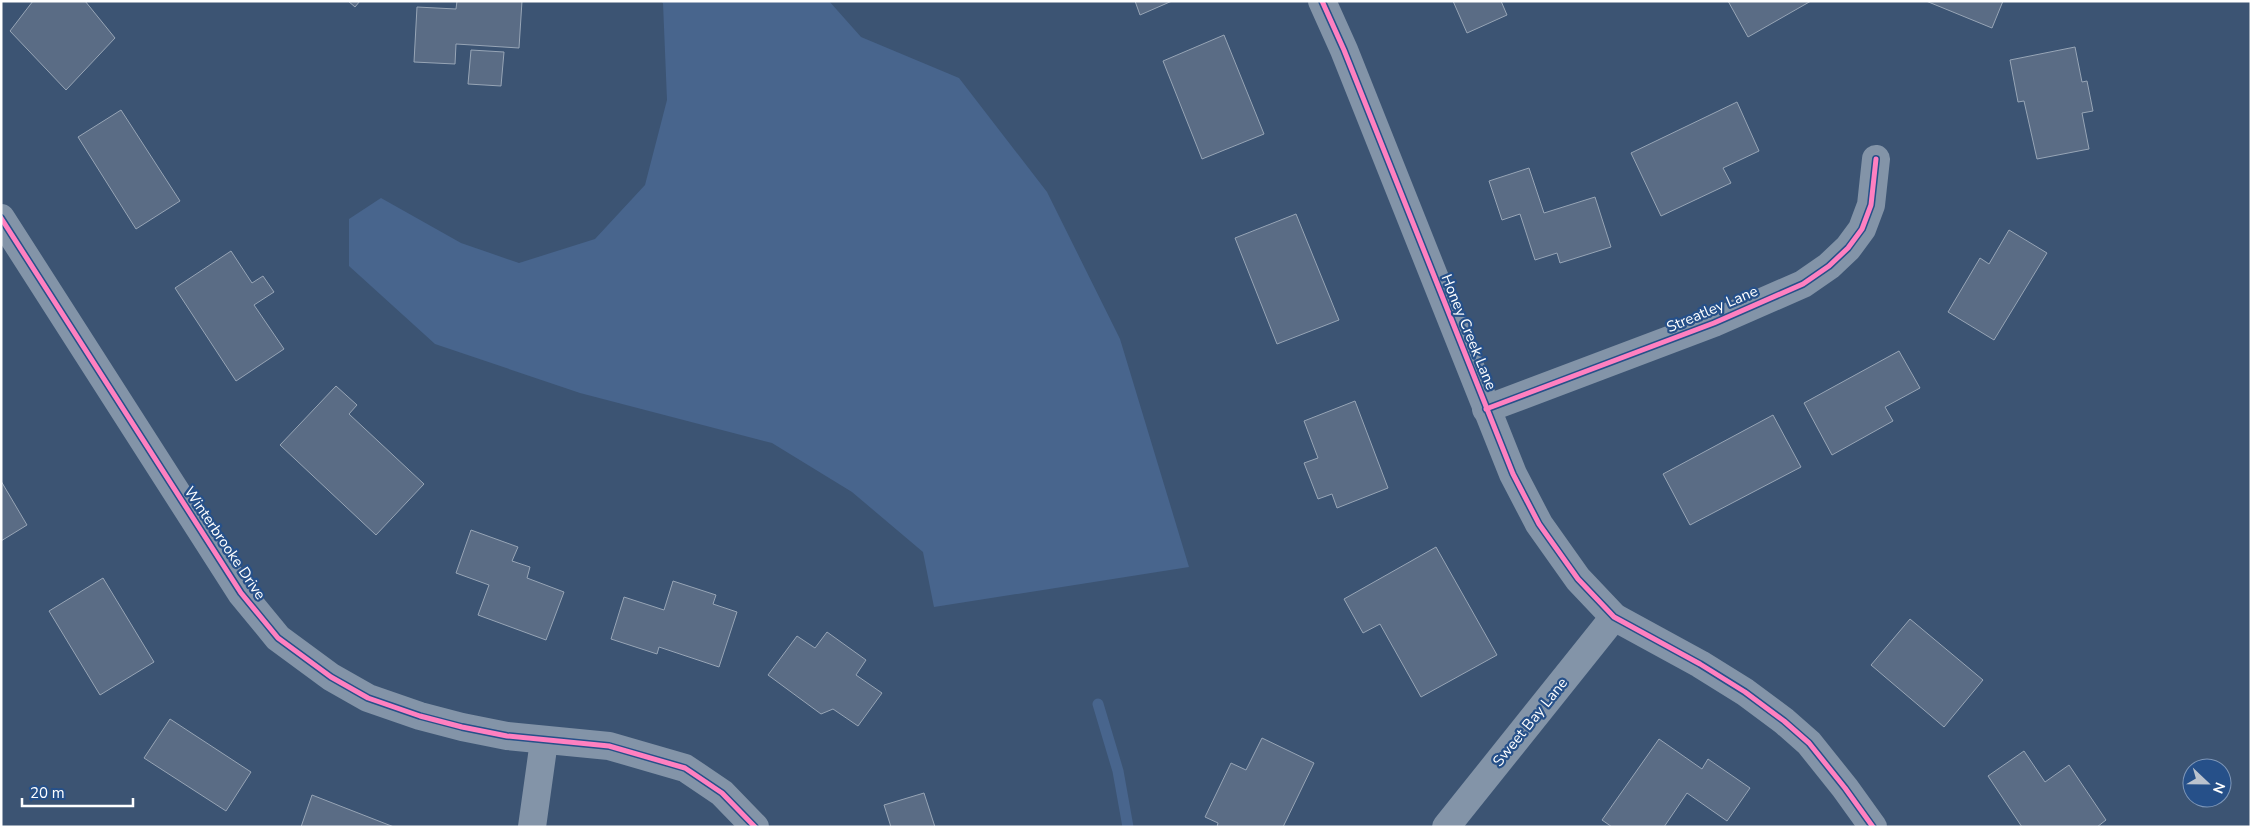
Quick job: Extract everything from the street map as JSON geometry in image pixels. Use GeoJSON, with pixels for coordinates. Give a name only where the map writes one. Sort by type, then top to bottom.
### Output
{"type":"FeatureCollection","features":[{"type":"Feature","properties":{"kind":"street","name":"Honey Creek Lane"},"geometry":{"type":"LineString","coordinates":[[1322,1],[1344,50],[1486,409],[1513,474],[1538,524],[1578,579],[1614,617],[1708,669],[1745,692],[1784,721],[1809,743],[1873,827]]}},
{"type":"Feature","properties":{"kind":"street","name":"Streatley Lane"},"geometry":{"type":"LineString","coordinates":[[1486,409],[1714,323],[1809,279],[1829,266],[1848,248],[1862,229],[1871,205],[1876,159]]}},
{"type":"Feature","properties":{"kind":"street","name":"Winterbrooke Drive"},"geometry":{"type":"LineString","coordinates":[[1,218],[241,593],[278,638],[331,677],[368,698],[420,716],[462,728],[544,741],[609,746],[685,768],[722,793],[755,827]]}},
{"type":"Feature","properties":{"kind":"street","name":"Sweet Bay Lane"},"geometry":{"type":"LineString","coordinates":[[1446,827],[1614,617]]}},
{"type":"Feature","properties":{"kind":"street"},"geometry":{"type":"LineString","coordinates":[[532,827],[544,741]]}},
{"type":"Feature","properties":{"kind":"water"},"geometry":{"type":"Polygon","coordinates":[[[660,1],[829,1],[861,37],[959,78],[1047,192],[1120,339],[1189,567],[934,607],[923,552],[852,492],[772,443],[580,393],[435,344],[349,266],[349,219],[381,198],[461,243],[519,263],[595,239],[645,185],[667,100],[663,3],[660,1]]]}},
{"type":"Feature","properties":{"kind":"building"},"geometry":{"type":"Polygon","coordinates":[[[33,1],[85,1],[115,38],[66,90],[10,31],[33,1]]]}},
{"type":"Feature","properties":{"kind":"building"},"geometry":{"type":"Polygon","coordinates":[[[348,1],[360,1],[355,7],[348,1]]]}},
{"type":"Feature","properties":{"kind":"building"},"geometry":{"type":"Polygon","coordinates":[[[457,1],[522,1],[519,48],[456,44],[455,64],[414,62],[417,7],[456,9],[457,1]]]}},
{"type":"Feature","properties":{"kind":"building"},"geometry":{"type":"Polygon","coordinates":[[[1135,1],[1172,1],[1140,15],[1135,1]]]}},
{"type":"Feature","properties":{"kind":"building"},"geometry":{"type":"Polygon","coordinates":[[[1453,1],[1501,1],[1507,15],[1467,33],[1453,1]]]}},
{"type":"Feature","properties":{"kind":"building"},"geometry":{"type":"Polygon","coordinates":[[[1728,1],[1811,1],[1748,37],[1728,1]]]}},
{"type":"Feature","properties":{"kind":"building"},"geometry":{"type":"Polygon","coordinates":[[[1926,1],[2003,1],[1992,28],[1926,1]]]}},
{"type":"Feature","properties":{"kind":"building"},"geometry":{"type":"Polygon","coordinates":[[[1224,35],[1264,134],[1202,159],[1163,61],[1224,35]]]}},
{"type":"Feature","properties":{"kind":"building"},"geometry":{"type":"Polygon","coordinates":[[[2075,47],[2082,82],[2087,81],[2093,111],[2082,113],[2089,149],[2037,159],[2024,101],[2018,102],[2010,60],[2075,47]]]}},
{"type":"Feature","properties":{"kind":"building"},"geometry":{"type":"Polygon","coordinates":[[[471,50],[504,52],[501,86],[468,84],[471,50]]]}},
{"type":"Feature","properties":{"kind":"building"},"geometry":{"type":"Polygon","coordinates":[[[1737,102],[1759,151],[1723,168],[1731,183],[1661,216],[1631,153],[1737,102]]]}},
{"type":"Feature","properties":{"kind":"building"},"geometry":{"type":"Polygon","coordinates":[[[121,110],[180,201],[136,229],[78,137],[121,110]]]}},
{"type":"Feature","properties":{"kind":"building"},"geometry":{"type":"Polygon","coordinates":[[[1529,168],[1544,213],[1595,197],[1611,247],[1560,263],[1557,253],[1535,260],[1520,214],[1502,220],[1489,181],[1529,168]]]}},
{"type":"Feature","properties":{"kind":"building"},"geometry":{"type":"Polygon","coordinates":[[[1296,214],[1339,320],[1277,344],[1235,238],[1296,214]]]}},
{"type":"Feature","properties":{"kind":"building"},"geometry":{"type":"Polygon","coordinates":[[[2009,230],[2047,253],[1994,340],[1948,312],[1980,258],[1989,264],[2009,230]]]}},
{"type":"Feature","properties":{"kind":"building"},"geometry":{"type":"Polygon","coordinates":[[[231,251],[252,283],[263,276],[274,292],[254,305],[284,349],[236,381],[175,288],[231,251]]]}},
{"type":"Feature","properties":{"kind":"building"},"geometry":{"type":"Polygon","coordinates":[[[1899,351],[1920,388],[1885,407],[1893,421],[1832,455],[1804,403],[1899,351]]]}},
{"type":"Feature","properties":{"kind":"building"},"geometry":{"type":"Polygon","coordinates":[[[336,386],[357,405],[349,414],[424,484],[376,535],[280,445],[336,386]]]}},
{"type":"Feature","properties":{"kind":"building"},"geometry":{"type":"Polygon","coordinates":[[[1355,401],[1388,488],[1337,508],[1332,494],[1318,499],[1304,463],[1318,458],[1304,421],[1355,401]]]}},
{"type":"Feature","properties":{"kind":"building"},"geometry":{"type":"Polygon","coordinates":[[[1773,415],[1801,467],[1690,525],[1663,474],[1773,415]]]}},
{"type":"Feature","properties":{"kind":"building"},"geometry":{"type":"Polygon","coordinates":[[[1,481],[27,525],[1,541],[1,481]]]}},
{"type":"Feature","properties":{"kind":"building"},"geometry":{"type":"Polygon","coordinates":[[[471,530],[518,547],[512,561],[530,567],[527,578],[564,592],[546,640],[478,615],[489,585],[456,573],[471,530]]]}},
{"type":"Feature","properties":{"kind":"building"},"geometry":{"type":"Polygon","coordinates":[[[1436,547],[1497,655],[1421,697],[1380,624],[1363,633],[1344,599],[1436,547]]]}},
{"type":"Feature","properties":{"kind":"building"},"geometry":{"type":"Polygon","coordinates":[[[103,578],[154,662],[100,695],[49,611],[103,578]]]}},
{"type":"Feature","properties":{"kind":"building"},"geometry":{"type":"Polygon","coordinates":[[[673,581],[716,595],[713,604],[737,612],[719,667],[659,647],[657,654],[611,639],[624,597],[664,610],[673,581]]]}},
{"type":"Feature","properties":{"kind":"building"},"geometry":{"type":"Polygon","coordinates":[[[1910,619],[1983,680],[1944,727],[1871,665],[1910,619]]]}},
{"type":"Feature","properties":{"kind":"building"},"geometry":{"type":"Polygon","coordinates":[[[827,632],[866,660],[856,675],[882,693],[858,726],[833,709],[821,714],[768,675],[797,636],[815,648],[827,632]]]}},
{"type":"Feature","properties":{"kind":"building"},"geometry":{"type":"Polygon","coordinates":[[[170,719],[251,772],[226,811],[144,758],[170,719]]]}},
{"type":"Feature","properties":{"kind":"building"},"geometry":{"type":"Polygon","coordinates":[[[1262,738],[1314,763],[1283,827],[1217,827],[1218,823],[1205,817],[1231,763],[1246,770],[1262,738]]]}},
{"type":"Feature","properties":{"kind":"building"},"geometry":{"type":"Polygon","coordinates":[[[1659,739],[1702,769],[1708,759],[1750,788],[1727,821],[1687,793],[1664,827],[1612,827],[1602,820],[1659,739]]]}},
{"type":"Feature","properties":{"kind":"building"},"geometry":{"type":"Polygon","coordinates":[[[2024,751],[2045,782],[2069,765],[2106,820],[2097,827],[2022,827],[1988,776],[2024,751]]]}},
{"type":"Feature","properties":{"kind":"building"},"geometry":{"type":"Polygon","coordinates":[[[924,793],[935,827],[891,827],[884,805],[924,793]]]}},
{"type":"Feature","properties":{"kind":"building"},"geometry":{"type":"Polygon","coordinates":[[[312,795],[394,827],[301,827],[312,795]]]}},
{"type":"Feature","properties":{"kind":"waterway"},"geometry":{"type":"LineString","coordinates":[[1098,704],[1118,771],[1128,827]]}},
{"type":"Feature","properties":{"kind":"cycle path"},"geometry":{"type":"LineString","coordinates":[[1322,1],[1344,50],[1513,474],[1539,524],[1578,579],[1614,617],[1700,664],[1745,692],[1784,721],[1809,743],[1873,827]]}},
{"type":"Feature","properties":{"kind":"cycle path"},"geometry":{"type":"LineString","coordinates":[[1486,409],[1714,323],[1803,284],[1829,266],[1848,248],[1862,229],[1871,205],[1876,159]]}},
{"type":"Feature","properties":{"kind":"cycle path"},"geometry":{"type":"LineString","coordinates":[[1,218],[241,593],[278,638],[331,677],[368,698],[420,716],[507,736],[609,746],[685,768],[722,793],[755,827]]}}]}
